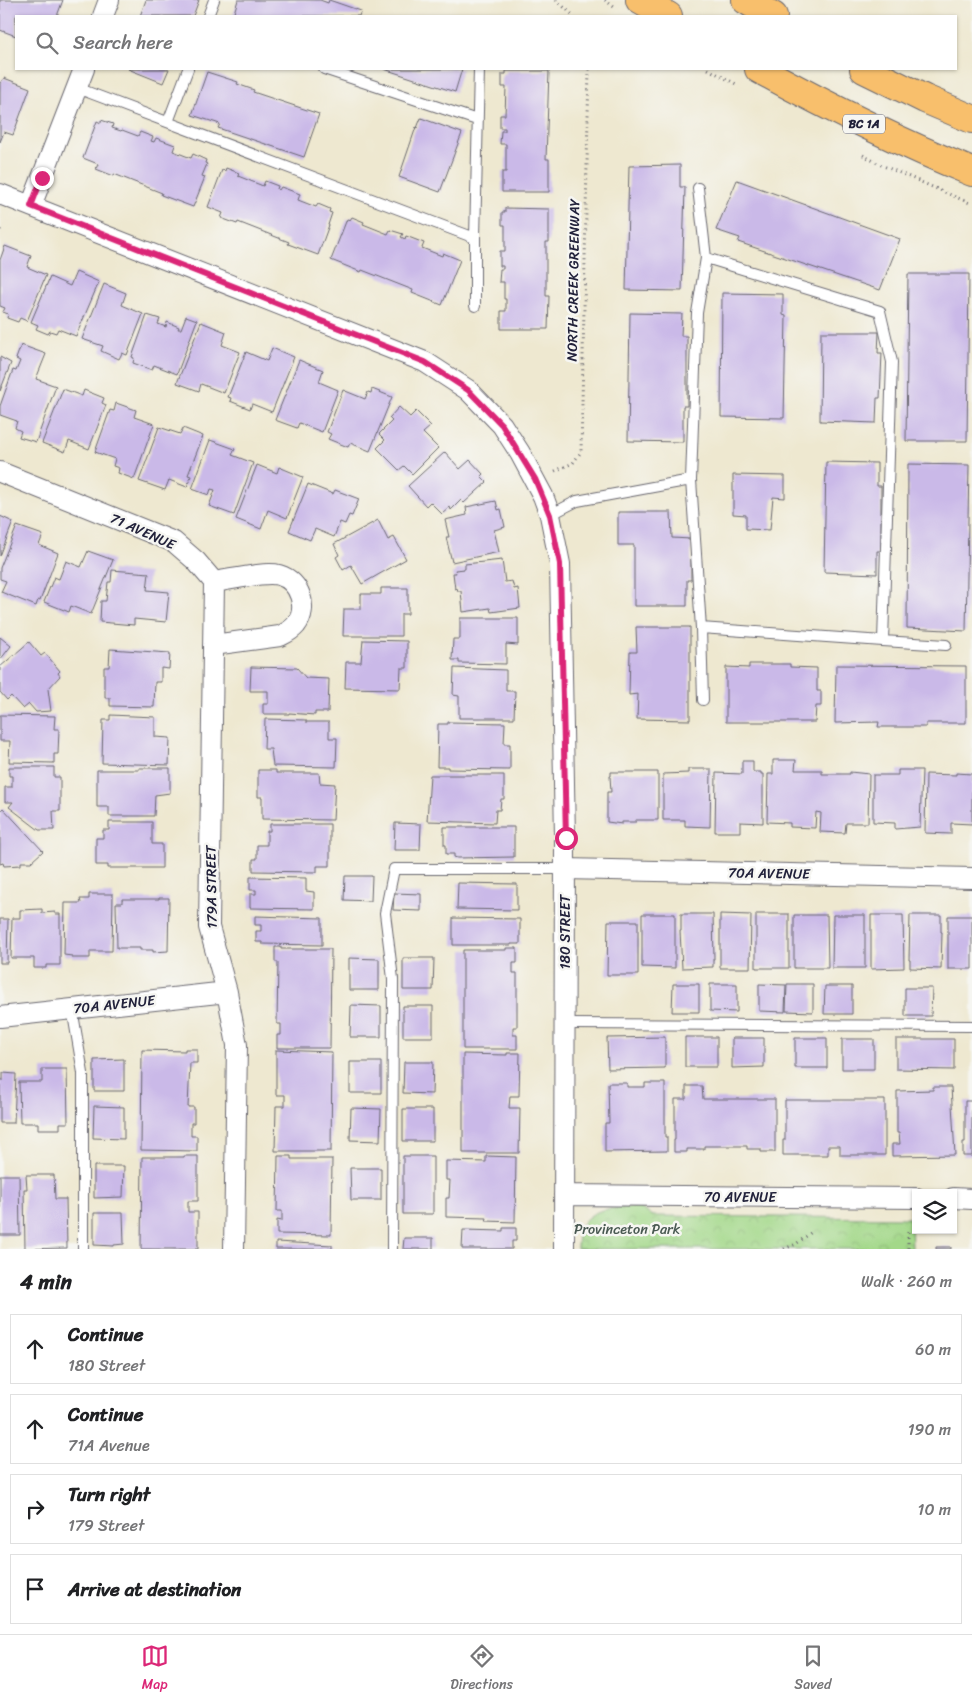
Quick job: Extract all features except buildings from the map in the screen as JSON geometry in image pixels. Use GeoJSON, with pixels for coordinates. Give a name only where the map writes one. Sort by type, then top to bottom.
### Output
{"type":"FeatureCollection","features":[{"type":"Feature","properties":{"kind":"main road"},"geometry":{"type":"LineString","coordinates":[[640,0],[666,15]]}},
{"type":"Feature","properties":{"kind":"main road"},"geometry":{"type":"LineString","coordinates":[[746,0],[771,15]]}},
{"type":"Feature","properties":{"kind":"main road","name":"BC 1A"},"geometry":{"type":"LineString","coordinates":[[761,70],[861,123],[924,153],[972,172]]}},
{"type":"Feature","properties":{"kind":"main road"},"geometry":{"type":"LineString","coordinates":[[866,70],[925,99],[972,119]]}},
{"type":"Feature","properties":{"kind":"street"},"geometry":{"type":"LineString","coordinates":[[31,206],[84,70]]}},
{"type":"Feature","properties":{"kind":"street","name":"180 STREET"},"geometry":{"type":"LineString","coordinates":[[0,194],[425,362],[468,390],[502,425],[535,479],[550,515],[560,564],[565,870],[564,1249]]}},
{"type":"Feature","properties":{"kind":"street","name":"71 AVENUE"},"geometry":{"type":"LineString","coordinates":[[0,472],[174,542],[196,561],[214,582]]}},
{"type":"Feature","properties":{"kind":"street"},"geometry":{"type":"LineString","coordinates":[[213,645],[280,636],[289,632],[296,625],[301,616],[302,606],[301,595],[296,586],[279,575],[269,574],[214,582]]}},
{"type":"Feature","properties":{"kind":"street","name":"179A STREET"},"geometry":{"type":"LineString","coordinates":[[214,582],[209,927],[227,992],[237,1045],[234,1249]]}},
{"type":"Feature","properties":{"kind":"street","name":"70A AVENUE"},"geometry":{"type":"LineString","coordinates":[[565,870],[972,878]]}},
{"type":"Feature","properties":{"kind":"street","name":"70A AVENUE"},"geometry":{"type":"LineString","coordinates":[[0,1016],[227,992]]}},
{"type":"Feature","properties":{"kind":"street","name":"70 AVENUE"},"geometry":{"type":"LineString","coordinates":[[564,1196],[912,1198]]}},
{"type":"Feature","properties":{"kind":"street"},"geometry":{"type":"LineString","coordinates":[[957,1198],[972,1198]]}},
{"type":"Feature","properties":{"kind":"lane"},"geometry":{"type":"LineString","coordinates":[[208,15],[214,0]]}},
{"type":"Feature","properties":{"kind":"lane"},"geometry":{"type":"LineString","coordinates":[[168,122],[188,70]]}},
{"type":"Feature","properties":{"kind":"lane"},"geometry":{"type":"LineString","coordinates":[[327,70],[477,120]]}},
{"type":"Feature","properties":{"kind":"lane"},"geometry":{"type":"LineString","coordinates":[[475,306],[478,70]]}},
{"type":"Feature","properties":{"kind":"lane"},"geometry":{"type":"LineString","coordinates":[[77,88],[475,238]]}},
{"type":"Feature","properties":{"kind":"lane"},"geometry":{"type":"LineString","coordinates":[[698,188],[706,258],[697,313],[691,480],[701,628],[703,700]]}},
{"type":"Feature","properties":{"kind":"lane"},"geometry":{"type":"LineString","coordinates":[[706,258],[880,311],[892,362],[883,641]]}},
{"type":"Feature","properties":{"kind":"lane"},"geometry":{"type":"LineString","coordinates":[[550,515],[577,501],[691,480]]}},
{"type":"Feature","properties":{"kind":"lane"},"geometry":{"type":"LineString","coordinates":[[701,628],[946,645]]}},
{"type":"Feature","properties":{"kind":"lane"},"geometry":{"type":"LineString","coordinates":[[392,1249],[393,979],[385,913],[394,870],[565,870]]}},
{"type":"Feature","properties":{"kind":"lane"},"geometry":{"type":"LineString","coordinates":[[72,1008],[83,1073],[83,1249]]}},
{"type":"Feature","properties":{"kind":"lane"},"geometry":{"type":"LineString","coordinates":[[565,1024],[972,1026]]}},
{"type":"Feature","properties":{"kind":"path"},"geometry":{"type":"LineString","coordinates":[[556,0],[573,15]]}},
{"type":"Feature","properties":{"kind":"path","name":"NORTH CREEK GREENWAY"},"geometry":{"type":"LineString","coordinates":[[549,474],[573,463],[581,452],[589,70]]}},
{"type":"Feature","properties":{"kind":"path"},"geometry":{"type":"LineString","coordinates":[[784,1249],[796,1244],[813,1232]]}},
{"type":"Feature","properties":{"kind":"path"},"geometry":{"type":"LineString","coordinates":[[908,1232],[908,1249]]}},
{"type":"Feature","properties":{"kind":"green space","name":"Provinceton Park"},"geometry":{"type":"Polygon","coordinates":[[[639,1207],[652,1216],[911,1218],[912,1248],[577,1249],[578,1235],[582,1225],[588,1218],[605,1210],[639,1207]]]}},
{"type":"Feature","properties":{"kind":"route"},"geometry":{"type":"LineString","coordinates":[[42,178],[31,206],[425,362],[468,390],[502,425],[520,453],[543,496],[550,515],[560,564],[566,838]]}}]}
